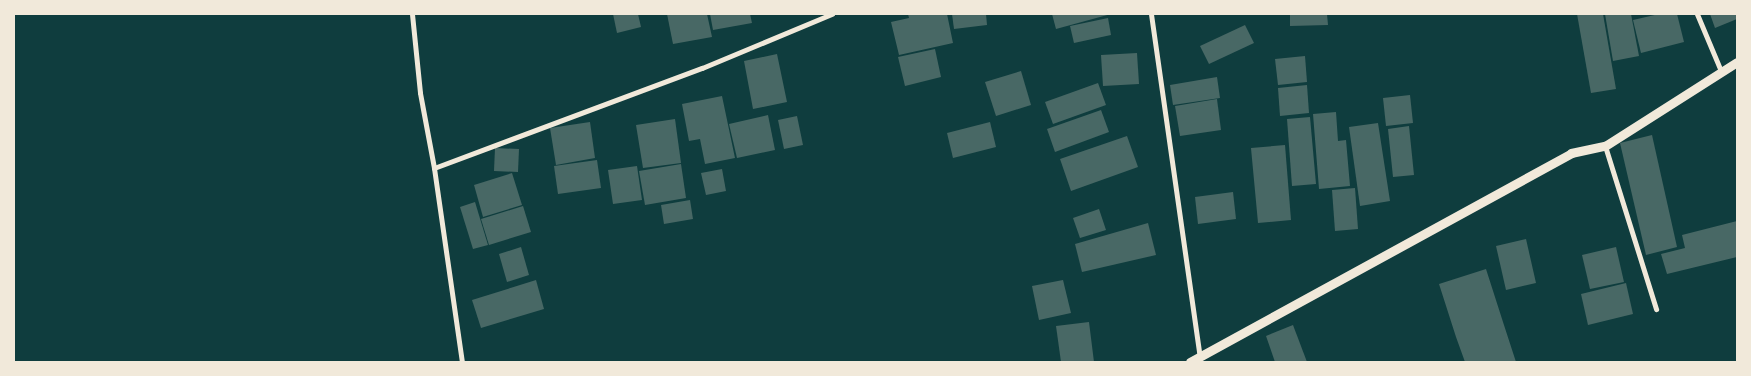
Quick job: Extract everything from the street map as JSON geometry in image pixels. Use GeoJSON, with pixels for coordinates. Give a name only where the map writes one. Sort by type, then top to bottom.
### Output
{"type":"FeatureCollection","features":[{"type":"Feature","properties":{"kind":"street"},"geometry":{"type":"LineString","coordinates":[[412,14],[420,93],[434,168],[462,362]]}},
{"type":"Feature","properties":{"kind":"street"},"geometry":{"type":"LineString","coordinates":[[434,168],[702,68],[832,14]]}},
{"type":"Feature","properties":{"kind":"street"},"geometry":{"type":"LineString","coordinates":[[1151,14],[1200,357]]}},
{"type":"Feature","properties":{"kind":"street"},"geometry":{"type":"LineString","coordinates":[[1697,14],[1721,71]]}},
{"type":"Feature","properties":{"kind":"street"},"geometry":{"type":"LineString","coordinates":[[1190,362],[1571,153],[1605,146],[1737,62]]}},
{"type":"Feature","properties":{"kind":"street"},"geometry":{"type":"LineString","coordinates":[[1605,146],[1656,309]]}},
{"type":"Feature","properties":{"kind":"building"},"geometry":{"type":"Polygon","coordinates":[[[613,14],[638,14],[641,27],[617,33],[613,14]]]}},
{"type":"Feature","properties":{"kind":"building"},"geometry":{"type":"Polygon","coordinates":[[[667,14],[707,14],[712,37],[673,44],[667,14]]]}},
{"type":"Feature","properties":{"kind":"building"},"geometry":{"type":"Polygon","coordinates":[[[710,14],[750,14],[752,23],[713,30],[710,14]]]}},
{"type":"Feature","properties":{"kind":"building"},"geometry":{"type":"Polygon","coordinates":[[[908,14],[947,14],[953,43],[899,55],[891,22],[909,18],[908,14]]]}},
{"type":"Feature","properties":{"kind":"building"},"geometry":{"type":"Polygon","coordinates":[[[952,14],[986,14],[987,25],[954,29],[952,14]]]}},
{"type":"Feature","properties":{"kind":"building"},"geometry":{"type":"Polygon","coordinates":[[[1052,14],[1111,14],[1056,29],[1052,14]]]}},
{"type":"Feature","properties":{"kind":"building"},"geometry":{"type":"Polygon","coordinates":[[[1290,14],[1327,14],[1328,25],[1290,26],[1290,14]]]}},
{"type":"Feature","properties":{"kind":"building"},"geometry":{"type":"Polygon","coordinates":[[[1577,14],[1603,14],[1616,89],[1591,93],[1577,14]]]}},
{"type":"Feature","properties":{"kind":"building"},"geometry":{"type":"Polygon","coordinates":[[[1605,14],[1631,14],[1639,56],[1613,61],[1605,14]]]}},
{"type":"Feature","properties":{"kind":"building"},"geometry":{"type":"Polygon","coordinates":[[[1659,14],[1677,14],[1684,42],[1641,53],[1633,20],[1659,14]]]}},
{"type":"Feature","properties":{"kind":"building"},"geometry":{"type":"Polygon","coordinates":[[[1710,14],[1737,14],[1737,19],[1715,28],[1710,14]]]}},
{"type":"Feature","properties":{"kind":"building"},"geometry":{"type":"Polygon","coordinates":[[[1108,18],[1111,35],[1074,43],[1070,26],[1108,18]]]}},
{"type":"Feature","properties":{"kind":"building"},"geometry":{"type":"Polygon","coordinates":[[[1245,25],[1254,43],[1209,64],[1200,46],[1245,25]]]}},
{"type":"Feature","properties":{"kind":"building"},"geometry":{"type":"Polygon","coordinates":[[[935,49],[941,77],[905,86],[898,57],[935,49]]]}},
{"type":"Feature","properties":{"kind":"building"},"geometry":{"type":"Polygon","coordinates":[[[1137,53],[1139,84],[1103,86],[1101,55],[1137,53]]]}},
{"type":"Feature","properties":{"kind":"building"},"geometry":{"type":"Polygon","coordinates":[[[777,54],[787,102],[753,109],[744,61],[777,54]]]}},
{"type":"Feature","properties":{"kind":"building"},"geometry":{"type":"Polygon","coordinates":[[[1305,56],[1307,82],[1278,85],[1275,59],[1305,56]]]}},
{"type":"Feature","properties":{"kind":"building"},"geometry":{"type":"Polygon","coordinates":[[[1021,71],[1031,105],[996,116],[985,82],[1021,71]]]}},
{"type":"Feature","properties":{"kind":"building"},"geometry":{"type":"Polygon","coordinates":[[[1217,77],[1220,98],[1173,105],[1170,85],[1217,77]]]}},
{"type":"Feature","properties":{"kind":"building"},"geometry":{"type":"Polygon","coordinates":[[[1098,83],[1106,105],[1053,124],[1045,102],[1098,83]]]}},
{"type":"Feature","properties":{"kind":"building"},"geometry":{"type":"Polygon","coordinates":[[[1307,85],[1309,113],[1280,116],[1278,88],[1307,85]]]}},
{"type":"Feature","properties":{"kind":"building"},"geometry":{"type":"Polygon","coordinates":[[[1410,95],[1413,123],[1386,126],[1383,98],[1410,95]]]}},
{"type":"Feature","properties":{"kind":"building"},"geometry":{"type":"Polygon","coordinates":[[[722,96],[735,158],[705,164],[700,139],[689,141],[682,104],[722,96]]]}},
{"type":"Feature","properties":{"kind":"building"},"geometry":{"type":"Polygon","coordinates":[[[1217,99],[1221,130],[1180,136],[1175,106],[1217,99]]]}},
{"type":"Feature","properties":{"kind":"building"},"geometry":{"type":"Polygon","coordinates":[[[1101,110],[1109,132],[1055,152],[1047,129],[1101,110]]]}},
{"type":"Feature","properties":{"kind":"building"},"geometry":{"type":"Polygon","coordinates":[[[1336,112],[1338,141],[1346,140],[1350,186],[1319,189],[1313,114],[1336,112]]]}},
{"type":"Feature","properties":{"kind":"building"},"geometry":{"type":"Polygon","coordinates":[[[768,115],[775,150],[737,158],[729,124],[768,115]]]}},
{"type":"Feature","properties":{"kind":"building"},"geometry":{"type":"Polygon","coordinates":[[[797,116],[803,145],[784,149],[778,120],[797,116]]]}},
{"type":"Feature","properties":{"kind":"building"},"geometry":{"type":"Polygon","coordinates":[[[1310,117],[1316,184],[1292,186],[1287,119],[1310,117]]]}},
{"type":"Feature","properties":{"kind":"building"},"geometry":{"type":"Polygon","coordinates":[[[675,119],[681,163],[643,168],[636,125],[675,119]]]}},
{"type":"Feature","properties":{"kind":"building"},"geometry":{"type":"Polygon","coordinates":[[[590,122],[595,158],[556,165],[550,128],[590,122]]]}},
{"type":"Feature","properties":{"kind":"building"},"geometry":{"type":"Polygon","coordinates":[[[990,122],[996,147],[953,158],[947,133],[990,122]]]}},
{"type":"Feature","properties":{"kind":"building"},"geometry":{"type":"Polygon","coordinates":[[[1378,123],[1390,201],[1360,206],[1349,127],[1378,123]]]}},
{"type":"Feature","properties":{"kind":"building"},"geometry":{"type":"Polygon","coordinates":[[[1409,126],[1414,175],[1393,177],[1388,129],[1409,126]]]}},
{"type":"Feature","properties":{"kind":"building"},"geometry":{"type":"Polygon","coordinates":[[[1652,135],[1677,247],[1646,255],[1620,143],[1652,135]]]}},
{"type":"Feature","properties":{"kind":"building"},"geometry":{"type":"Polygon","coordinates":[[[1127,136],[1138,167],[1071,191],[1060,159],[1127,136]]]}},
{"type":"Feature","properties":{"kind":"building"},"geometry":{"type":"Polygon","coordinates":[[[1285,145],[1291,220],[1258,223],[1251,148],[1285,145]]]}},
{"type":"Feature","properties":{"kind":"building"},"geometry":{"type":"Polygon","coordinates":[[[495,148],[519,149],[518,172],[494,171],[495,148]]]}},
{"type":"Feature","properties":{"kind":"building"},"geometry":{"type":"Polygon","coordinates":[[[597,160],[601,188],[558,194],[554,166],[597,160]]]}},
{"type":"Feature","properties":{"kind":"building"},"geometry":{"type":"Polygon","coordinates":[[[681,164],[686,198],[645,205],[639,171],[681,164]]]}},
{"type":"Feature","properties":{"kind":"building"},"geometry":{"type":"Polygon","coordinates":[[[637,166],[642,200],[613,204],[608,170],[637,166]]]}},
{"type":"Feature","properties":{"kind":"building"},"geometry":{"type":"Polygon","coordinates":[[[722,169],[726,191],[706,195],[701,173],[722,169]]]}},
{"type":"Feature","properties":{"kind":"building"},"geometry":{"type":"Polygon","coordinates":[[[512,173],[522,205],[483,217],[474,185],[512,173]]]}},
{"type":"Feature","properties":{"kind":"building"},"geometry":{"type":"Polygon","coordinates":[[[1355,188],[1358,229],[1335,231],[1332,190],[1355,188]]]}},
{"type":"Feature","properties":{"kind":"building"},"geometry":{"type":"Polygon","coordinates":[[[1233,192],[1236,219],[1198,224],[1195,197],[1233,192]]]}},
{"type":"Feature","properties":{"kind":"building"},"geometry":{"type":"Polygon","coordinates":[[[690,200],[693,219],[664,224],[661,205],[690,200]]]}},
{"type":"Feature","properties":{"kind":"building"},"geometry":{"type":"Polygon","coordinates":[[[475,202],[488,245],[473,249],[460,207],[475,202]]]}},
{"type":"Feature","properties":{"kind":"building"},"geometry":{"type":"Polygon","coordinates":[[[523,206],[531,232],[489,245],[481,219],[523,206]]]}},
{"type":"Feature","properties":{"kind":"building"},"geometry":{"type":"Polygon","coordinates":[[[1099,209],[1106,230],[1080,238],[1073,218],[1099,209]]]}},
{"type":"Feature","properties":{"kind":"building"},"geometry":{"type":"Polygon","coordinates":[[[1737,221],[1737,257],[1667,274],[1661,254],[1685,248],[1682,235],[1737,221]]]}},
{"type":"Feature","properties":{"kind":"building"},"geometry":{"type":"Polygon","coordinates":[[[1148,223],[1156,255],[1082,272],[1075,244],[1148,223]]]}},
{"type":"Feature","properties":{"kind":"building"},"geometry":{"type":"Polygon","coordinates":[[[1526,239],[1536,283],[1506,290],[1496,246],[1526,239]]]}},
{"type":"Feature","properties":{"kind":"building"},"geometry":{"type":"Polygon","coordinates":[[[521,247],[529,275],[507,282],[499,254],[521,247]]]}},
{"type":"Feature","properties":{"kind":"building"},"geometry":{"type":"Polygon","coordinates":[[[1616,247],[1624,282],[1590,289],[1582,255],[1616,247]]]}},
{"type":"Feature","properties":{"kind":"building"},"geometry":{"type":"Polygon","coordinates":[[[1486,269],[1516,362],[1465,362],[1456,337],[1439,284],[1486,269]]]}},
{"type":"Feature","properties":{"kind":"building"},"geometry":{"type":"Polygon","coordinates":[[[536,280],[544,309],[481,328],[472,300],[536,280]]]}},
{"type":"Feature","properties":{"kind":"building"},"geometry":{"type":"Polygon","coordinates":[[[1063,280],[1071,313],[1039,320],[1032,286],[1063,280]]]}},
{"type":"Feature","properties":{"kind":"building"},"geometry":{"type":"Polygon","coordinates":[[[1626,283],[1633,314],[1588,325],[1581,294],[1626,283]]]}},
{"type":"Feature","properties":{"kind":"building"},"geometry":{"type":"Polygon","coordinates":[[[1089,322],[1094,362],[1061,362],[1056,326],[1089,322]]]}},
{"type":"Feature","properties":{"kind":"building"},"geometry":{"type":"Polygon","coordinates":[[[1293,325],[1307,362],[1275,362],[1266,336],[1293,325]]]}}]}
